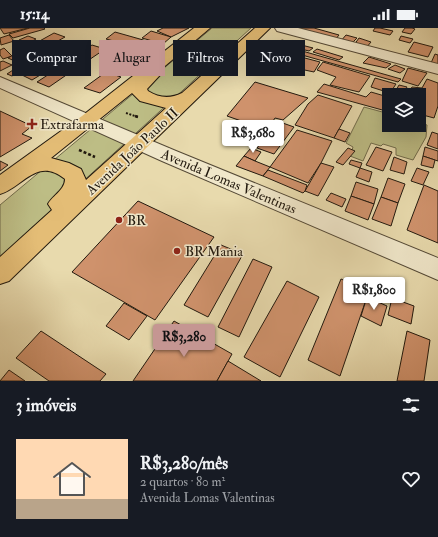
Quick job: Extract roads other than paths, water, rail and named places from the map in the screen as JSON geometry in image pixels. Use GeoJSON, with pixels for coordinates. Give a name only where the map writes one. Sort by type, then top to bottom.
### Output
{"type":"FeatureCollection","features":[{"type":"Feature","properties":{"kind":"main road"},"geometry":{"type":"LineString","coordinates":[[165,58],[203,28]]}},
{"type":"Feature","properties":{"kind":"main road","name":"Avenida João Paulo II"},"geometry":{"type":"LineString","coordinates":[[0,273],[263,28]]}},
{"type":"Feature","properties":{"kind":"main road"},"geometry":{"type":"LineString","coordinates":[[7,181],[58,141],[88,120],[142,76]]}},
{"type":"Feature","properties":{"kind":"main road"},"geometry":{"type":"LineString","coordinates":[[151,76],[139,87],[138,90],[142,96],[157,102],[170,103],[177,102],[190,96]]}},
{"type":"Feature","properties":{"kind":"main road"},"geometry":{"type":"LineString","coordinates":[[7,181],[27,168],[43,163],[57,166],[74,174],[77,183],[75,188],[45,217],[43,233]]}},
{"type":"Feature","properties":{"kind":"street"},"geometry":{"type":"LineString","coordinates":[[282,28],[438,69]]}},
{"type":"Feature","properties":{"kind":"street","name":"Avenida Lomas Valentinas"},"geometry":{"type":"LineString","coordinates":[[0,82],[139,143],[438,269]]}},
{"type":"Feature","properties":{"kind":"place","name":"Extrafarma"},"geometry":{"type":"Point","coordinates":[32,124]}},
{"type":"Feature","properties":{"kind":"place","name":"BR"},"geometry":{"type":"Point","coordinates":[119,220]}},
{"type":"Feature","properties":{"kind":"place","name":"BR Mania"},"geometry":{"type":"Point","coordinates":[177,251]}}]}
